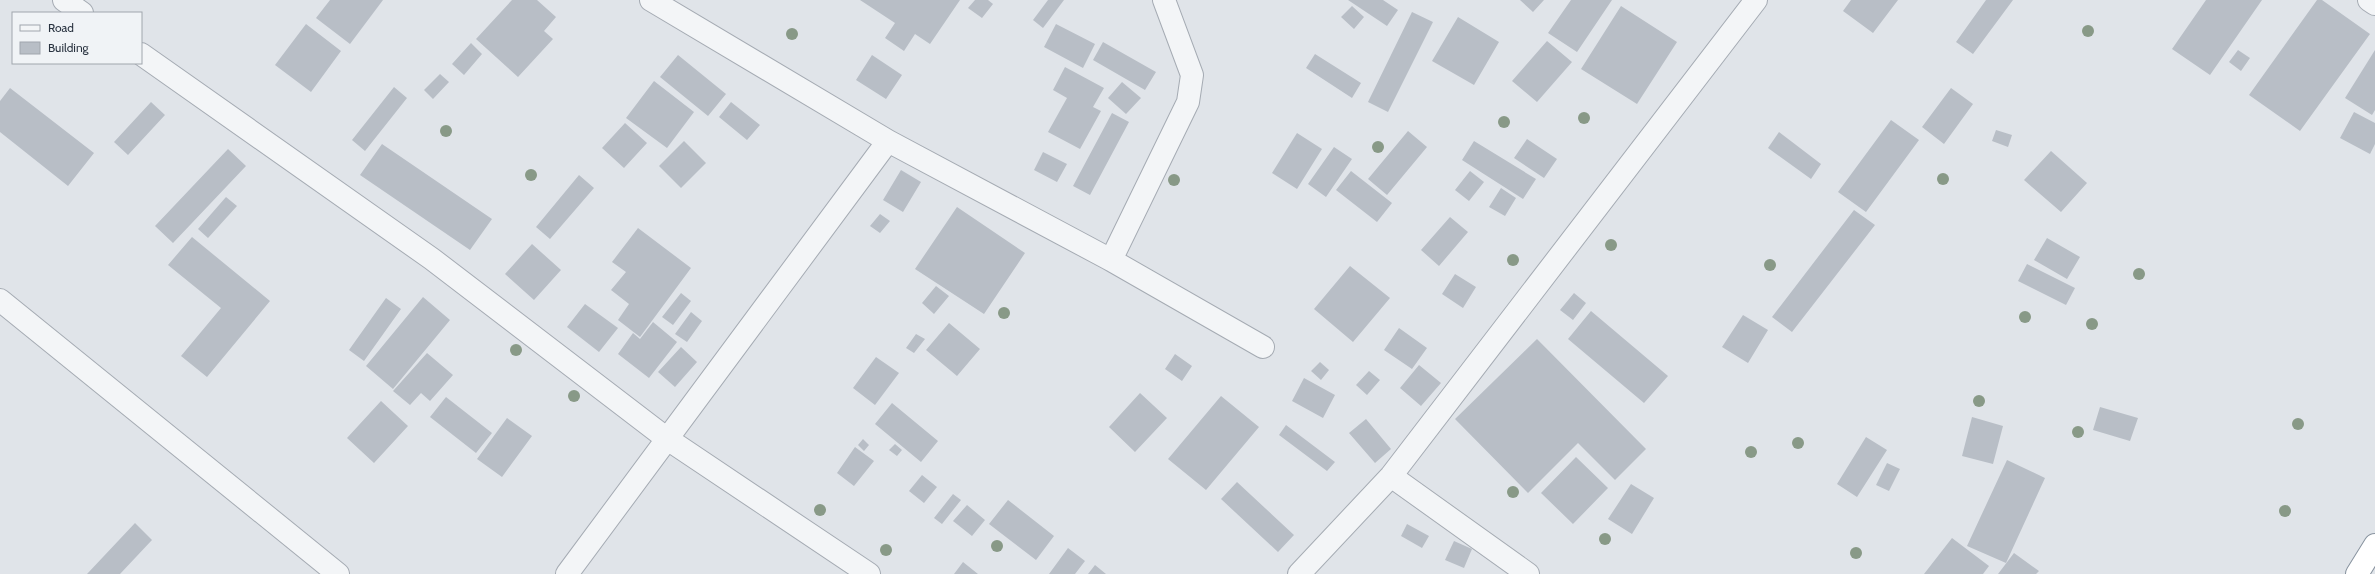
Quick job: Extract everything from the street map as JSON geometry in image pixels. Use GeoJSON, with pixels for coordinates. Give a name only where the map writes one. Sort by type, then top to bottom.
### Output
{"type":"FeatureCollection","features":[{"type":"Feature","properties":{"kind":"highway"},"geometry":{"type":"LineString","coordinates":[[2357,574],[2375,545]]}},
{"type":"Feature","properties":{"kind":"street"},"geometry":{"type":"LineString","coordinates":[[64,0],[81,12]]}},
{"type":"Feature","properties":{"kind":"street"},"geometry":{"type":"LineString","coordinates":[[651,0],[888,141],[1111,260],[1263,347]]}},
{"type":"Feature","properties":{"kind":"street"},"geometry":{"type":"LineString","coordinates":[[1111,260],[1188,102],[1192,75],[1164,0]]}},
{"type":"Feature","properties":{"kind":"street"},"geometry":{"type":"LineString","coordinates":[[1299,574],[1391,476],[1756,0]]}},
{"type":"Feature","properties":{"kind":"street"},"geometry":{"type":"LineString","coordinates":[[2369,0],[2375,4]]}},
{"type":"Feature","properties":{"kind":"street"},"geometry":{"type":"LineString","coordinates":[[142,55],[432,259],[666,438],[869,574]]}},
{"type":"Feature","properties":{"kind":"street"},"geometry":{"type":"LineString","coordinates":[[567,574],[666,438],[888,141]]}},
{"type":"Feature","properties":{"kind":"street"},"geometry":{"type":"LineString","coordinates":[[0,300],[338,574]]}},
{"type":"Feature","properties":{"kind":"street"},"geometry":{"type":"LineString","coordinates":[[1391,476],[1528,574]]}},
{"type":"Feature","properties":{"kind":"building"},"geometry":{"type":"Polygon","coordinates":[[[330,0],[383,0],[350,44],[316,18],[330,0]]]}},
{"type":"Feature","properties":{"kind":"building"},"geometry":{"type":"Polygon","coordinates":[[[512,0],[537,0],[556,17],[544,31],[553,39],[518,77],[476,39],[512,0]]]}},
{"type":"Feature","properties":{"kind":"building"},"geometry":{"type":"Polygon","coordinates":[[[860,0],[960,0],[930,44],[915,34],[904,51],[885,38],[895,23],[860,0]]]}},
{"type":"Feature","properties":{"kind":"building"},"geometry":{"type":"Polygon","coordinates":[[[975,0],[988,0],[993,4],[982,18],[968,8],[975,0]]]}},
{"type":"Feature","properties":{"kind":"building"},"geometry":{"type":"Polygon","coordinates":[[[1048,0],[1064,0],[1043,28],[1033,20],[1048,0]]]}},
{"type":"Feature","properties":{"kind":"building"},"geometry":{"type":"Polygon","coordinates":[[[1348,0],[1383,0],[1398,10],[1387,26],[1348,0]]]}},
{"type":"Feature","properties":{"kind":"building"},"geometry":{"type":"Polygon","coordinates":[[[1520,0],[1544,0],[1533,12],[1520,0]]]}},
{"type":"Feature","properties":{"kind":"building"},"geometry":{"type":"Polygon","coordinates":[[[1571,0],[1612,0],[1577,52],[1548,33],[1571,0]]]}},
{"type":"Feature","properties":{"kind":"building"},"geometry":{"type":"Polygon","coordinates":[[[1851,0],[1898,0],[1873,33],[1843,11],[1851,0]]]}},
{"type":"Feature","properties":{"kind":"building"},"geometry":{"type":"Polygon","coordinates":[[[1986,0],[2013,0],[1973,54],[1956,42],[1986,0]]]}},
{"type":"Feature","properties":{"kind":"building"},"geometry":{"type":"Polygon","coordinates":[[[2206,0],[2262,0],[2210,75],[2172,49],[2206,0]]]}},
{"type":"Feature","properties":{"kind":"building"},"geometry":{"type":"Polygon","coordinates":[[[2317,0],[2322,0],[2370,34],[2300,131],[2249,95],[2317,0]]]}},
{"type":"Feature","properties":{"kind":"building"},"geometry":{"type":"Polygon","coordinates":[[[1352,6],[1364,17],[1354,29],[1341,17],[1352,6]]]}},
{"type":"Feature","properties":{"kind":"building"},"geometry":{"type":"Polygon","coordinates":[[[1621,6],[1677,42],[1637,104],[1581,69],[1621,6]]]}},
{"type":"Feature","properties":{"kind":"building"},"geometry":{"type":"Polygon","coordinates":[[[1412,12],[1433,22],[1388,112],[1368,102],[1412,12]]]}},
{"type":"Feature","properties":{"kind":"building"},"geometry":{"type":"Polygon","coordinates":[[[1458,17],[1499,42],[1474,85],[1432,61],[1458,17]]]}},
{"type":"Feature","properties":{"kind":"building"},"geometry":{"type":"Polygon","coordinates":[[[306,24],[341,51],[311,92],[275,65],[306,24]]]}},
{"type":"Feature","properties":{"kind":"building"},"geometry":{"type":"Polygon","coordinates":[[[1056,24],[1095,44],[1083,68],[1044,47],[1056,24]]]}},
{"type":"Feature","properties":{"kind":"building"},"geometry":{"type":"Polygon","coordinates":[[[1547,41],[1572,62],[1537,102],[1512,81],[1547,41]]]}},
{"type":"Feature","properties":{"kind":"building"},"geometry":{"type":"Polygon","coordinates":[[[1103,42],[1156,72],[1145,90],[1093,60],[1103,42]]]}},
{"type":"Feature","properties":{"kind":"building"},"geometry":{"type":"Polygon","coordinates":[[[471,43],[482,54],[464,75],[452,64],[471,43]]]}},
{"type":"Feature","properties":{"kind":"building"},"geometry":{"type":"Polygon","coordinates":[[[2238,50],[2250,58],[2241,71],[2229,62],[2238,50]]]}},
{"type":"Feature","properties":{"kind":"building"},"geometry":{"type":"Polygon","coordinates":[[[2375,50],[2375,110],[2372,115],[2345,98],[2375,50]]]}},
{"type":"Feature","properties":{"kind":"building"},"geometry":{"type":"Polygon","coordinates":[[[1315,54],[1361,83],[1352,98],[1306,68],[1315,54]]]}},
{"type":"Feature","properties":{"kind":"building"},"geometry":{"type":"Polygon","coordinates":[[[678,55],[726,94],[708,116],[660,77],[678,55]]]}},
{"type":"Feature","properties":{"kind":"building"},"geometry":{"type":"Polygon","coordinates":[[[872,55],[902,75],[886,99],[856,80],[872,55]]]}},
{"type":"Feature","properties":{"kind":"building"},"geometry":{"type":"Polygon","coordinates":[[[1065,67],[1104,88],[1093,107],[1101,111],[1080,149],[1048,132],[1067,98],[1053,90],[1065,67]]]}},
{"type":"Feature","properties":{"kind":"building"},"geometry":{"type":"Polygon","coordinates":[[[440,74],[449,82],[433,99],[424,90],[440,74]]]}},
{"type":"Feature","properties":{"kind":"building"},"geometry":{"type":"Polygon","coordinates":[[[654,81],[694,112],[667,148],[626,118],[654,81]]]}},
{"type":"Feature","properties":{"kind":"building"},"geometry":{"type":"Polygon","coordinates":[[[1122,82],[1141,98],[1126,114],[1108,98],[1122,82]]]}},
{"type":"Feature","properties":{"kind":"building"},"geometry":{"type":"Polygon","coordinates":[[[394,87],[407,98],[365,151],[352,140],[394,87]]]}},
{"type":"Feature","properties":{"kind":"building"},"geometry":{"type":"Polygon","coordinates":[[[10,88],[94,153],[68,186],[0,132],[0,101],[10,88]]]}},
{"type":"Feature","properties":{"kind":"building"},"geometry":{"type":"Polygon","coordinates":[[[1951,88],[1973,104],[1944,144],[1922,127],[1951,88]]]}},
{"type":"Feature","properties":{"kind":"building"},"geometry":{"type":"Polygon","coordinates":[[[151,102],[165,115],[128,155],[114,142],[151,102]]]}},
{"type":"Feature","properties":{"kind":"building"},"geometry":{"type":"Polygon","coordinates":[[[731,102],[760,125],[747,140],[719,117],[731,102]]]}},
{"type":"Feature","properties":{"kind":"building"},"geometry":{"type":"Polygon","coordinates":[[[2354,112],[2375,123],[2375,144],[2370,154],[2340,138],[2354,112]]]}},
{"type":"Feature","properties":{"kind":"building"},"geometry":{"type":"Polygon","coordinates":[[[1112,113],[1129,122],[1090,195],[1073,186],[1112,113]]]}},
{"type":"Feature","properties":{"kind":"building"},"geometry":{"type":"Polygon","coordinates":[[[1891,120],[1919,140],[1866,212],[1838,192],[1891,120]]]}},
{"type":"Feature","properties":{"kind":"building"},"geometry":{"type":"Polygon","coordinates":[[[625,123],[647,143],[624,168],[602,148],[625,123]]]}},
{"type":"Feature","properties":{"kind":"building"},"geometry":{"type":"Polygon","coordinates":[[[1996,130],[2012,135],[2008,147],[1992,141],[1996,130]]]}},
{"type":"Feature","properties":{"kind":"building"},"geometry":{"type":"Polygon","coordinates":[[[1408,131],[1427,147],[1387,195],[1368,179],[1408,131]]]}},
{"type":"Feature","properties":{"kind":"building"},"geometry":{"type":"Polygon","coordinates":[[[1779,132],[1821,164],[1811,179],[1768,148],[1779,132]]]}},
{"type":"Feature","properties":{"kind":"building"},"geometry":{"type":"Polygon","coordinates":[[[1297,133],[1322,149],[1297,189],[1272,173],[1297,133]]]}},
{"type":"Feature","properties":{"kind":"building"},"geometry":{"type":"Polygon","coordinates":[[[1527,139],[1557,159],[1544,178],[1514,158],[1527,139]]]}},
{"type":"Feature","properties":{"kind":"building"},"geometry":{"type":"Polygon","coordinates":[[[684,141],[706,163],[681,188],[659,166],[684,141]]]}},
{"type":"Feature","properties":{"kind":"building"},"geometry":{"type":"Polygon","coordinates":[[[1474,141],[1536,179],[1523,199],[1462,160],[1474,141]]]}},
{"type":"Feature","properties":{"kind":"building"},"geometry":{"type":"Polygon","coordinates":[[[382,144],[492,219],[470,250],[360,175],[382,144]]]}},
{"type":"Feature","properties":{"kind":"building"},"geometry":{"type":"Polygon","coordinates":[[[1334,147],[1352,159],[1326,197],[1308,184],[1334,147]]]}},
{"type":"Feature","properties":{"kind":"building"},"geometry":{"type":"Polygon","coordinates":[[[228,149],[246,166],[173,243],[155,226],[228,149]]]}},
{"type":"Feature","properties":{"kind":"building"},"geometry":{"type":"Polygon","coordinates":[[[2051,151],[2087,183],[2061,212],[2024,180],[2051,151]]]}},
{"type":"Feature","properties":{"kind":"building"},"geometry":{"type":"Polygon","coordinates":[[[1043,152],[1067,164],[1057,182],[1034,170],[1043,152]]]}},
{"type":"Feature","properties":{"kind":"building"},"geometry":{"type":"Polygon","coordinates":[[[901,170],[921,182],[903,212],[883,200],[901,170]]]}},
{"type":"Feature","properties":{"kind":"building"},"geometry":{"type":"Polygon","coordinates":[[[1351,171],[1392,203],[1377,222],[1336,190],[1351,171]]]}},
{"type":"Feature","properties":{"kind":"building"},"geometry":{"type":"Polygon","coordinates":[[[1470,171],[1484,182],[1469,201],[1455,190],[1470,171]]]}},
{"type":"Feature","properties":{"kind":"building"},"geometry":{"type":"Polygon","coordinates":[[[579,175],[594,188],[550,239],[536,227],[579,175]]]}},
{"type":"Feature","properties":{"kind":"building"},"geometry":{"type":"Polygon","coordinates":[[[1501,188],[1516,198],[1505,216],[1489,207],[1501,188]]]}},
{"type":"Feature","properties":{"kind":"building"},"geometry":{"type":"Polygon","coordinates":[[[226,197],[237,206],[208,238],[198,229],[226,197]]]}},
{"type":"Feature","properties":{"kind":"building"},"geometry":{"type":"Polygon","coordinates":[[[957,207],[1025,253],[984,314],[915,269],[957,207]]]}},
{"type":"Feature","properties":{"kind":"building"},"geometry":{"type":"Polygon","coordinates":[[[1854,210],[1875,225],[1792,332],[1772,317],[1854,210]]]}},
{"type":"Feature","properties":{"kind":"building"},"geometry":{"type":"Polygon","coordinates":[[[880,214],[890,221],[880,233],[870,226],[880,214]]]}},
{"type":"Feature","properties":{"kind":"building"},"geometry":{"type":"Polygon","coordinates":[[[1450,217],[1468,232],[1439,266],[1421,250],[1450,217]]]}},
{"type":"Feature","properties":{"kind":"building"},"geometry":{"type":"Polygon","coordinates":[[[638,228],[691,268],[640,337],[618,320],[629,304],[611,290],[626,272],[612,262],[638,228]]]}},
{"type":"Feature","properties":{"kind":"building"},"geometry":{"type":"Polygon","coordinates":[[[192,237],[270,301],[207,377],[181,356],[221,308],[168,265],[192,237]]]}},
{"type":"Feature","properties":{"kind":"building"},"geometry":{"type":"Polygon","coordinates":[[[2047,238],[2080,257],[2067,279],[2034,260],[2047,238]]]}},
{"type":"Feature","properties":{"kind":"building"},"geometry":{"type":"Polygon","coordinates":[[[532,244],[561,270],[534,300],[505,274],[532,244]]]}},
{"type":"Feature","properties":{"kind":"building"},"geometry":{"type":"Polygon","coordinates":[[[2027,264],[2075,288],[2066,305],[2018,281],[2027,264]]]}},
{"type":"Feature","properties":{"kind":"building"},"geometry":{"type":"Polygon","coordinates":[[[1350,266],[1390,298],[1353,342],[1314,309],[1350,266]]]}},
{"type":"Feature","properties":{"kind":"building"},"geometry":{"type":"Polygon","coordinates":[[[1455,274],[1476,287],[1463,308],[1442,294],[1455,274]]]}},
{"type":"Feature","properties":{"kind":"building"},"geometry":{"type":"Polygon","coordinates":[[[936,286],[949,296],[934,314],[922,303],[936,286]]]}},
{"type":"Feature","properties":{"kind":"building"},"geometry":{"type":"Polygon","coordinates":[[[681,293],[691,301],[673,325],[662,317],[681,293]]]}},
{"type":"Feature","properties":{"kind":"building"},"geometry":{"type":"Polygon","coordinates":[[[1574,293],[1586,303],[1573,320],[1560,310],[1574,293]]]}},
{"type":"Feature","properties":{"kind":"building"},"geometry":{"type":"Polygon","coordinates":[[[423,297],[450,320],[393,389],[366,366],[423,297]]]}},
{"type":"Feature","properties":{"kind":"building"},"geometry":{"type":"Polygon","coordinates":[[[386,298],[401,309],[364,361],[349,350],[386,298]]]}},
{"type":"Feature","properties":{"kind":"building"},"geometry":{"type":"Polygon","coordinates":[[[585,304],[618,328],[599,352],[567,327],[585,304]]]}},
{"type":"Feature","properties":{"kind":"building"},"geometry":{"type":"Polygon","coordinates":[[[1591,311],[1668,376],[1644,403],[1568,339],[1591,311]]]}},
{"type":"Feature","properties":{"kind":"building"},"geometry":{"type":"Polygon","coordinates":[[[691,312],[702,321],[687,342],[675,334],[691,312]]]}},
{"type":"Feature","properties":{"kind":"building"},"geometry":{"type":"Polygon","coordinates":[[[1743,315],[1768,330],[1748,363],[1722,347],[1743,315]]]}},
{"type":"Feature","properties":{"kind":"building"},"geometry":{"type":"Polygon","coordinates":[[[653,322],[677,342],[649,378],[618,354],[633,333],[640,339],[653,322]]]}},
{"type":"Feature","properties":{"kind":"building"},"geometry":{"type":"Polygon","coordinates":[[[949,323],[980,349],[957,376],[926,350],[949,323]]]}},
{"type":"Feature","properties":{"kind":"building"},"geometry":{"type":"Polygon","coordinates":[[[1399,328],[1427,348],[1412,369],[1384,350],[1399,328]]]}},
{"type":"Feature","properties":{"kind":"building"},"geometry":{"type":"Polygon","coordinates":[[[916,334],[925,339],[914,353],[906,348],[916,334]]]}},
{"type":"Feature","properties":{"kind":"building"},"geometry":{"type":"Polygon","coordinates":[[[1537,339],[1646,449],[1615,480],[1578,443],[1528,493],[1455,419],[1537,339]]]}},
{"type":"Feature","properties":{"kind":"building"},"geometry":{"type":"Polygon","coordinates":[[[681,347],[697,362],[675,387],[658,372],[681,347]]]}},
{"type":"Feature","properties":{"kind":"building"},"geometry":{"type":"Polygon","coordinates":[[[427,353],[453,375],[430,401],[421,393],[410,405],[393,391],[427,353]]]}},
{"type":"Feature","properties":{"kind":"building"},"geometry":{"type":"Polygon","coordinates":[[[1175,354],[1192,366],[1182,381],[1165,369],[1175,354]]]}},
{"type":"Feature","properties":{"kind":"building"},"geometry":{"type":"Polygon","coordinates":[[[876,357],[899,373],[875,405],[853,388],[876,357]]]}},
{"type":"Feature","properties":{"kind":"building"},"geometry":{"type":"Polygon","coordinates":[[[1320,362],[1329,370],[1321,380],[1311,371],[1320,362]]]}},
{"type":"Feature","properties":{"kind":"building"},"geometry":{"type":"Polygon","coordinates":[[[1419,365],[1441,383],[1421,406],[1400,388],[1419,365]]]}},
{"type":"Feature","properties":{"kind":"building"},"geometry":{"type":"Polygon","coordinates":[[[1369,371],[1380,380],[1367,395],[1356,385],[1369,371]]]}},
{"type":"Feature","properties":{"kind":"building"},"geometry":{"type":"Polygon","coordinates":[[[1304,378],[1335,395],[1323,418],[1292,401],[1304,378]]]}},
{"type":"Feature","properties":{"kind":"building"},"geometry":{"type":"Polygon","coordinates":[[[1140,393],[1167,418],[1135,452],[1109,427],[1140,393]]]}},
{"type":"Feature","properties":{"kind":"building"},"geometry":{"type":"Polygon","coordinates":[[[1221,396],[1259,427],[1206,490],[1168,459],[1221,396]]]}},
{"type":"Feature","properties":{"kind":"building"},"geometry":{"type":"Polygon","coordinates":[[[446,397],[492,433],[476,453],[430,417],[446,397]]]}},
{"type":"Feature","properties":{"kind":"building"},"geometry":{"type":"Polygon","coordinates":[[[381,401],[408,426],[374,463],[347,438],[381,401]]]}},
{"type":"Feature","properties":{"kind":"building"},"geometry":{"type":"Polygon","coordinates":[[[892,403],[938,441],[921,462],[875,424],[892,403]]]}},
{"type":"Feature","properties":{"kind":"building"},"geometry":{"type":"Polygon","coordinates":[[[2100,407],[2138,418],[2130,441],[2093,430],[2100,407]]]}},
{"type":"Feature","properties":{"kind":"building"},"geometry":{"type":"Polygon","coordinates":[[[1972,417],[2003,426],[1993,464],[1962,456],[1972,417]]]}},
{"type":"Feature","properties":{"kind":"building"},"geometry":{"type":"Polygon","coordinates":[[[507,418],[532,436],[502,477],[477,459],[507,418]]]}},
{"type":"Feature","properties":{"kind":"building"},"geometry":{"type":"Polygon","coordinates":[[[1366,419],[1391,449],[1375,463],[1349,433],[1366,419]]]}},
{"type":"Feature","properties":{"kind":"building"},"geometry":{"type":"Polygon","coordinates":[[[1286,425],[1335,462],[1327,471],[1279,435],[1286,425]]]}},
{"type":"Feature","properties":{"kind":"building"},"geometry":{"type":"Polygon","coordinates":[[[1866,437],[1887,450],[1857,497],[1837,484],[1866,437]]]}},
{"type":"Feature","properties":{"kind":"building"},"geometry":{"type":"Polygon","coordinates":[[[863,439],[869,445],[864,451],[858,445],[863,439]]]}},
{"type":"Feature","properties":{"kind":"building"},"geometry":{"type":"Polygon","coordinates":[[[895,444],[902,450],[897,456],[889,450],[895,444]]]}},
{"type":"Feature","properties":{"kind":"building"},"geometry":{"type":"Polygon","coordinates":[[[855,447],[874,461],[854,486],[837,473],[855,447]]]}},
{"type":"Feature","properties":{"kind":"building"},"geometry":{"type":"Polygon","coordinates":[[[1576,457],[1608,488],[1573,524],[1541,493],[1576,457]]]}},
{"type":"Feature","properties":{"kind":"building"},"geometry":{"type":"Polygon","coordinates":[[[2007,460],[2045,478],[2006,563],[1967,546],[2007,460]]]}},
{"type":"Feature","properties":{"kind":"building"},"geometry":{"type":"Polygon","coordinates":[[[1887,463],[1900,469],[1889,491],[1876,485],[1887,463]]]}},
{"type":"Feature","properties":{"kind":"building"},"geometry":{"type":"Polygon","coordinates":[[[922,475],[937,487],[924,503],[909,491],[922,475]]]}},
{"type":"Feature","properties":{"kind":"building"},"geometry":{"type":"Polygon","coordinates":[[[1237,482],[1294,535],[1278,552],[1221,499],[1237,482]]]}},
{"type":"Feature","properties":{"kind":"building"},"geometry":{"type":"Polygon","coordinates":[[[1631,484],[1654,498],[1632,534],[1608,519],[1631,484]]]}},
{"type":"Feature","properties":{"kind":"building"},"geometry":{"type":"Polygon","coordinates":[[[953,494],[961,500],[942,524],[934,518],[953,494]]]}},
{"type":"Feature","properties":{"kind":"building"},"geometry":{"type":"Polygon","coordinates":[[[1008,500],[1054,536],[1036,560],[989,524],[1008,500]]]}},
{"type":"Feature","properties":{"kind":"building"},"geometry":{"type":"Polygon","coordinates":[[[967,505],[985,520],[972,536],[953,521],[967,505]]]}},
{"type":"Feature","properties":{"kind":"building"},"geometry":{"type":"Polygon","coordinates":[[[135,523],[152,540],[120,574],[87,574],[135,523]]]}},
{"type":"Feature","properties":{"kind":"building"},"geometry":{"type":"Polygon","coordinates":[[[1407,524],[1429,536],[1422,548],[1401,536],[1407,524]]]}},
{"type":"Feature","properties":{"kind":"building"},"geometry":{"type":"Polygon","coordinates":[[[1952,538],[1989,566],[1983,574],[1924,574],[1952,538]]]}},
{"type":"Feature","properties":{"kind":"building"},"geometry":{"type":"Polygon","coordinates":[[[1454,541],[1472,549],[1464,568],[1445,560],[1454,541]]]}},
{"type":"Feature","properties":{"kind":"building"},"geometry":{"type":"Polygon","coordinates":[[[1068,548],[1085,561],[1075,574],[1049,574],[1068,548]]]}},
{"type":"Feature","properties":{"kind":"building"},"geometry":{"type":"Polygon","coordinates":[[[2014,553],[2039,571],[2036,574],[1998,574],[2014,553]]]}},
{"type":"Feature","properties":{"kind":"building"},"geometry":{"type":"Polygon","coordinates":[[[963,562],[978,574],[954,574],[963,562]]]}},
{"type":"Feature","properties":{"kind":"building"},"geometry":{"type":"Polygon","coordinates":[[[1095,565],[1106,574],[1088,574],[1095,565]]]}}]}
